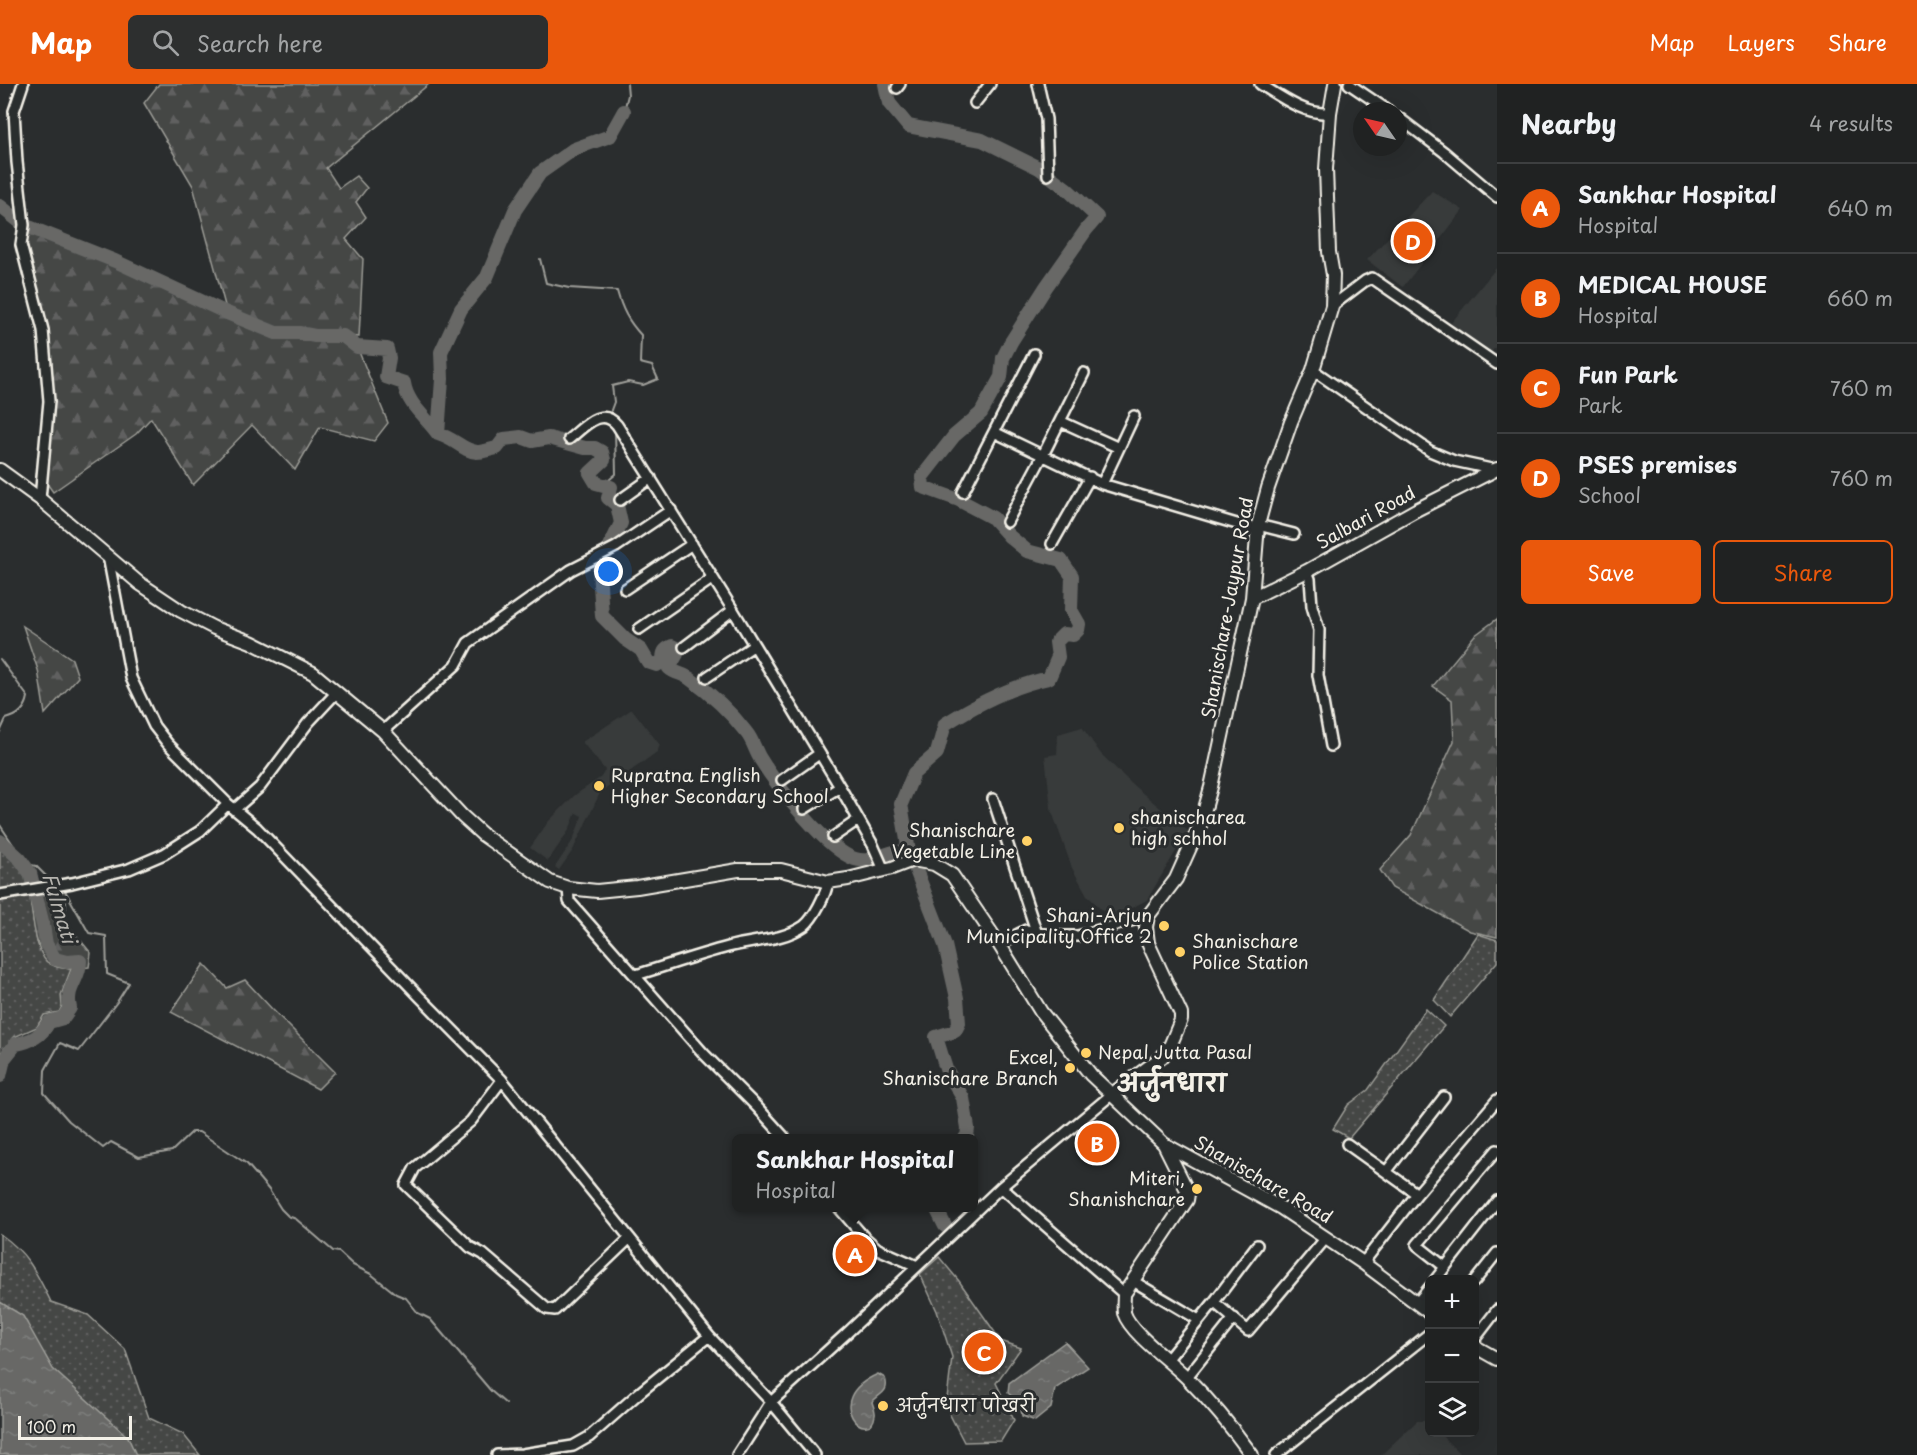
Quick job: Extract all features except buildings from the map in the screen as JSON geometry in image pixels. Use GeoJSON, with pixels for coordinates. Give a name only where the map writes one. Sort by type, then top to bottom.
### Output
{"type":"FeatureCollection","features":[{"type":"Feature","properties":{"kind":"street"},"geometry":{"type":"LineString","coordinates":[[22,84],[14,111],[24,225],[21,244],[43,330],[49,401],[40,499]]}},
{"type":"Feature","properties":{"kind":"street"},"geometry":{"type":"LineString","coordinates":[[975,103],[990,84]]}},
{"type":"Feature","properties":{"kind":"street"},"geometry":{"type":"LineString","coordinates":[[1038,84],[1046,118],[1048,175]]}},
{"type":"Feature","properties":{"kind":"street"},"geometry":{"type":"LineString","coordinates":[[1260,84],[1292,104],[1320,114],[1330,113]]}},
{"type":"Feature","properties":{"kind":"street","name":"Shanischare-Jaypur Road"},"geometry":{"type":"LineString","coordinates":[[1148,915],[1176,879],[1201,823],[1211,788],[1252,598],[1258,527],[1268,488],[1291,422],[1314,370],[1332,306],[1333,275],[1329,252],[1326,169],[1330,113],[1335,84]]}},
{"type":"Feature","properties":{"kind":"street"},"geometry":{"type":"LineString","coordinates":[[1349,84],[1376,102]]}},
{"type":"Feature","properties":{"kind":"street"},"geometry":{"type":"LineString","coordinates":[[1407,124],[1497,197]]}},
{"type":"Feature","properties":{"kind":"street"},"geometry":{"type":"LineString","coordinates":[[1332,306],[1372,278],[1497,364]]}},
{"type":"Feature","properties":{"kind":"street"},"geometry":{"type":"LineString","coordinates":[[963,492],[1034,354]]}},
{"type":"Feature","properties":{"kind":"street"},"geometry":{"type":"LineString","coordinates":[[1314,370],[1431,451],[1454,461],[1496,470]]}},
{"type":"Feature","properties":{"kind":"street"},"geometry":{"type":"LineString","coordinates":[[1007,522],[1084,373]]}},
{"type":"Feature","properties":{"kind":"street"},"geometry":{"type":"LineString","coordinates":[[1102,483],[1134,416]]}},
{"type":"Feature","properties":{"kind":"street"},"geometry":{"type":"LineString","coordinates":[[569,439],[598,417],[612,418],[733,610],[840,787],[880,861]]}},
{"type":"Feature","properties":{"kind":"street"},"geometry":{"type":"LineString","coordinates":[[1060,421],[1119,448]]}},
{"type":"Feature","properties":{"kind":"street"},"geometry":{"type":"LineString","coordinates":[[994,432],[1102,483],[1258,527],[1294,534]]}},
{"type":"Feature","properties":{"kind":"street","name":"Salbari Road"},"geometry":{"type":"LineString","coordinates":[[1252,598],[1496,470]]}},
{"type":"Feature","properties":{"kind":"street"},"geometry":{"type":"LineString","coordinates":[[0,471],[40,499],[139,583],[181,611],[214,628],[251,642],[312,673],[383,731],[462,816],[483,835],[550,882],[568,888],[597,891],[738,870],[781,870],[828,882],[827,891],[807,924],[798,930],[773,939],[729,946],[636,975]]}},
{"type":"Feature","properties":{"kind":"street"},"geometry":{"type":"LineString","coordinates":[[620,500],[651,477]]}},
{"type":"Feature","properties":{"kind":"street"},"geometry":{"type":"LineString","coordinates":[[1052,544],[1090,477]]}},
{"type":"Feature","properties":{"kind":"street"},"geometry":{"type":"LineString","coordinates":[[383,731],[456,665],[468,643],[571,570],[616,547],[671,510]]}},
{"type":"Feature","properties":{"kind":"street"},"geometry":{"type":"LineString","coordinates":[[625,589],[692,544]]}},
{"type":"Feature","properties":{"kind":"street"},"geometry":{"type":"LineString","coordinates":[[108,556],[131,678],[154,726],[168,744],[231,807],[257,828],[502,1080],[708,1336],[771,1401],[814,1455]]}},
{"type":"Feature","properties":{"kind":"street"},"geometry":{"type":"LineString","coordinates":[[1307,571],[1310,579],[1312,606],[1319,630],[1318,675],[1331,746]]}},
{"type":"Feature","properties":{"kind":"street"},"geometry":{"type":"LineString","coordinates":[[639,629],[713,578]]}},
{"type":"Feature","properties":{"kind":"street"},"geometry":{"type":"LineString","coordinates":[[684,647],[733,610]]}},
{"type":"Feature","properties":{"kind":"street"},"geometry":{"type":"LineString","coordinates":[[707,676],[753,646]]}},
{"type":"Feature","properties":{"kind":"street"},"geometry":{"type":"LineString","coordinates":[[0,895],[129,869],[164,854],[261,787],[303,730],[337,692]]}},
{"type":"Feature","properties":{"kind":"street"},"geometry":{"type":"LineString","coordinates":[[782,780],[819,754]]}},
{"type":"Feature","properties":{"kind":"street"},"geometry":{"type":"LineString","coordinates":[[804,809],[840,787]]}},
{"type":"Feature","properties":{"kind":"street"},"geometry":{"type":"LineString","coordinates":[[993,799],[1036,931]]}},
{"type":"Feature","properties":{"kind":"street"},"geometry":{"type":"LineString","coordinates":[[833,837],[858,820]]}},
{"type":"Feature","properties":{"kind":"street","name":"Shanischare Road"},"geometry":{"type":"LineString","coordinates":[[828,882],[848,879],[880,861],[913,860],[934,864],[944,869],[952,875],[999,944],[1041,1012],[1090,1076],[1164,1144],[1281,1208],[1363,1263],[1425,1310]]}},
{"type":"Feature","properties":{"kind":"street"},"geometry":{"type":"LineString","coordinates":[[568,888],[569,901],[704,1054],[781,1134]]}},
{"type":"Feature","properties":{"kind":"street"},"geometry":{"type":"LineString","coordinates":[[978,1209],[1111,1095],[1162,1057],[1170,1046],[1181,1020],[1181,1014],[1148,943],[1146,927],[1148,915],[1078,936],[1056,936],[1026,930],[999,944]]}},
{"type":"Feature","properties":{"kind":"street"},"geometry":{"type":"LineString","coordinates":[[502,1080],[471,1121],[415,1168],[406,1185],[470,1247],[483,1254],[546,1310],[555,1310],[630,1238]]}},
{"type":"Feature","properties":{"kind":"street"},"geometry":{"type":"LineString","coordinates":[[1386,1172],[1444,1096]]}},
{"type":"Feature","properties":{"kind":"street"},"geometry":{"type":"LineString","coordinates":[[1363,1263],[1417,1194],[1497,1100]]}},
{"type":"Feature","properties":{"kind":"street"},"geometry":{"type":"LineString","coordinates":[[1164,1144],[1186,1188],[1187,1200],[1124,1294],[1124,1312],[1132,1326],[1187,1377],[1252,1455]]}},
{"type":"Feature","properties":{"kind":"street"},"geometry":{"type":"LineString","coordinates":[[1347,1144],[1417,1194]]}},
{"type":"Feature","properties":{"kind":"street"},"geometry":{"type":"LineString","coordinates":[[1445,1267],[1417,1245],[1497,1150]]}},
{"type":"Feature","properties":{"kind":"street"},"geometry":{"type":"LineString","coordinates":[[1001,1188],[1124,1294]]}},
{"type":"Feature","properties":{"kind":"street"},"geometry":{"type":"LineString","coordinates":[[1439,1275],[1497,1201]]}},
{"type":"Feature","properties":{"kind":"street"},"geometry":{"type":"LineString","coordinates":[[842,1212],[863,1236],[878,1249],[917,1266]]}},
{"type":"Feature","properties":{"kind":"street"},"geometry":{"type":"LineString","coordinates":[[737,1455],[771,1401],[975,1212]]}},
{"type":"Feature","properties":{"kind":"street"},"geometry":{"type":"LineString","coordinates":[[1214,1302],[1248,1331],[1326,1238]]}},
{"type":"Feature","properties":{"kind":"street"},"geometry":{"type":"LineString","coordinates":[[1167,1360],[1257,1245]]}},
{"type":"Feature","properties":{"kind":"street"},"geometry":{"type":"LineString","coordinates":[[1479,1276],[1497,1253]]}},
{"type":"Feature","properties":{"kind":"street"},"geometry":{"type":"LineString","coordinates":[[1133,1281],[1199,1320]]}},
{"type":"Feature","properties":{"kind":"street"},"geometry":{"type":"LineString","coordinates":[[1417,1304],[1425,1294]]}},
{"type":"Feature","properties":{"kind":"street"},"geometry":{"type":"LineString","coordinates":[[1479,1333],[1497,1310]]}},
{"type":"Feature","properties":{"kind":"street"},"geometry":{"type":"LineString","coordinates":[[1187,1377],[1234,1318]]}},
{"type":"Feature","properties":{"kind":"street"},"geometry":{"type":"LineString","coordinates":[[497,1455],[522,1454],[573,1446],[589,1437],[708,1336]]}},
{"type":"Feature","properties":{"kind":"street"},"geometry":{"type":"LineString","coordinates":[[1276,1455],[1425,1337]]}},
{"type":"Feature","properties":{"kind":"street"},"geometry":{"type":"LineString","coordinates":[[1479,1349],[1497,1359]]}},
{"type":"Feature","properties":{"kind":"shaded area"},"geometry":{"type":"Polygon","coordinates":[[[1432,191],[1463,210],[1403,287],[1367,260],[1432,191]]]}},
{"type":"Feature","properties":{"kind":"shaded area"},"geometry":{"type":"Polygon","coordinates":[[[1497,267],[1497,345],[1489,355],[1451,323],[1497,267]]]}},
{"type":"Feature","properties":{"kind":"shaded area","name":"Rupratna English Higher Secondary School"},"geometry":{"type":"Polygon","coordinates":[[[632,709],[660,745],[657,752],[600,793],[573,850],[559,870],[555,867],[573,840],[582,816],[576,813],[569,830],[548,861],[530,848],[548,822],[575,795],[601,777],[605,770],[582,742],[632,709]]]}},
{"type":"Feature","properties":{"kind":"shaded area"},"geometry":{"type":"Polygon","coordinates":[[[1082,727],[1101,754],[1134,786],[1188,831],[1147,900],[1110,919],[1087,895],[1072,868],[1051,809],[1045,756],[1057,754],[1058,734],[1082,727]]]}},
{"type":"Feature","properties":{"kind":"shaded area"},"geometry":{"type":"Polygon","coordinates":[[[1417,1421],[1425,1421],[1425,1437],[1443,1437],[1461,1455],[1381,1455],[1417,1421]]]}},
{"type":"Feature","properties":{"kind":"green space"},"geometry":{"type":"Polygon","coordinates":[[[159,84],[429,84],[326,168],[339,188],[356,176],[367,188],[356,202],[366,217],[346,239],[363,259],[359,337],[344,336],[357,347],[388,423],[374,441],[320,427],[295,470],[252,425],[193,485],[151,418],[136,434],[53,492],[43,478],[45,357],[30,279],[24,225],[115,261],[227,313],[193,186],[144,103],[159,84]]]}},
{"type":"Feature","properties":{"kind":"green space"},"geometry":{"type":"Polygon","coordinates":[[[1497,619],[1497,937],[1470,931],[1392,888],[1380,870],[1411,835],[1454,741],[1452,700],[1433,686],[1474,636],[1497,619]]]}},
{"type":"Feature","properties":{"kind":"green space"},"geometry":{"type":"Polygon","coordinates":[[[23,626],[72,659],[78,677],[45,714],[38,670],[23,626]]]}},
{"type":"Feature","properties":{"kind":"green space"},"geometry":{"type":"Polygon","coordinates":[[[0,835],[28,876],[37,942],[46,961],[57,967],[71,969],[61,995],[62,1006],[59,1012],[44,1015],[37,1027],[14,1037],[0,1054],[0,835]]]}},
{"type":"Feature","properties":{"kind":"green space"},"geometry":{"type":"Polygon","coordinates":[[[66,887],[66,923],[91,953],[89,967],[73,969],[57,967],[47,962],[39,948],[34,927],[30,888],[66,887]]]}},
{"type":"Feature","properties":{"kind":"green space"},"geometry":{"type":"Polygon","coordinates":[[[1478,934],[1497,940],[1497,962],[1450,1017],[1434,1000],[1478,934]]]}},
{"type":"Feature","properties":{"kind":"green space"},"geometry":{"type":"Polygon","coordinates":[[[204,964],[227,988],[245,980],[335,1072],[318,1089],[171,1012],[204,964]]]}},
{"type":"Feature","properties":{"kind":"green space"},"geometry":{"type":"Polygon","coordinates":[[[1426,1009],[1444,1026],[1349,1138],[1333,1129],[1348,1105],[1368,1090],[1426,1009]]]}},
{"type":"Feature","properties":{"kind":"green space"},"geometry":{"type":"Polygon","coordinates":[[[0,1234],[25,1256],[51,1302],[88,1315],[125,1349],[149,1418],[183,1434],[200,1455],[131,1455],[0,1336],[0,1234]]]}},
{"type":"Feature","properties":{"kind":"green space"},"geometry":{"type":"Polygon","coordinates":[[[939,1257],[959,1281],[1001,1341],[1021,1348],[996,1383],[1014,1420],[1001,1441],[964,1442],[946,1407],[952,1357],[937,1311],[920,1274],[939,1257]]]}},
{"type":"Feature","properties":{"kind":"water"},"geometry":{"type":"Polygon","coordinates":[[[0,1302],[23,1316],[53,1369],[128,1437],[136,1455],[0,1455],[0,1302]]]}},
{"type":"Feature","properties":{"kind":"water"},"geometry":{"type":"Polygon","coordinates":[[[1065,1342],[1088,1367],[1055,1389],[1051,1408],[1035,1421],[1022,1416],[1020,1403],[1008,1393],[1009,1383],[1065,1342]]]}},
{"type":"Feature","properties":{"kind":"water"},"geometry":{"type":"Polygon","coordinates":[[[878,1374],[885,1378],[886,1386],[872,1402],[875,1415],[871,1424],[865,1426],[858,1424],[849,1408],[851,1396],[860,1385],[878,1374]]]}},
{"type":"Feature","properties":{"kind":"waterway"},"geometry":{"type":"LineString","coordinates":[[624,111],[628,95],[627,84]]}},
{"type":"Feature","properties":{"kind":"waterway"},"geometry":{"type":"LineString","coordinates":[[885,84],[889,103],[908,126],[982,140],[1039,168],[1067,189],[1097,217],[1046,287],[1011,342],[1003,358],[1001,377],[981,413],[954,436],[922,477],[923,487],[959,500],[993,518],[1027,551],[1061,560],[1072,576],[1071,610],[1079,624],[1078,630],[1073,635],[1064,634],[1056,642],[1058,657],[1049,678],[995,696],[945,724],[937,753],[914,773],[901,804],[909,852],[945,945],[957,998],[959,1023],[955,1031],[936,1037],[946,1069],[963,1098],[967,1134]]}},
{"type":"Feature","properties":{"kind":"waterway"},"geometry":{"type":"LineString","coordinates":[[438,434],[442,379],[441,352],[461,309],[487,277],[515,210],[540,173],[574,149],[610,136],[624,111]]}},
{"type":"Feature","properties":{"kind":"waterway"},"geometry":{"type":"LineString","coordinates":[[0,206],[24,225],[115,261],[276,333],[343,336],[357,347],[387,349],[389,358],[386,377],[404,383],[413,404],[438,434],[467,449],[477,452],[484,451],[497,448],[504,439],[521,437],[532,441],[549,438],[585,448],[595,448],[602,452],[604,460],[590,473],[596,483],[611,487],[608,498],[617,505],[621,523],[599,569],[602,616],[625,639],[641,650],[648,662],[657,665],[663,661],[667,648],[672,646],[676,648],[677,654],[669,668],[697,684],[733,717],[748,735],[759,757],[778,785],[817,831],[844,853],[855,859],[871,860],[895,852],[909,852]]}},
{"type":"Feature","properties":{"kind":"waterway"},"geometry":{"type":"LineString","coordinates":[[540,259],[546,283],[569,288],[617,291],[626,314],[641,335],[640,363],[652,366],[658,379],[643,385],[628,382],[612,386],[614,402],[611,410],[612,417]]}},
{"type":"Feature","properties":{"kind":"waterway"},"geometry":{"type":"LineString","coordinates":[[603,485],[616,474],[615,429]]}},
{"type":"Feature","properties":{"kind":"waterway"},"geometry":{"type":"LineString","coordinates":[[0,659],[28,697],[18,714],[6,719],[0,732]]}},
{"type":"Feature","properties":{"kind":"waterway","name":"Fulmati"},"geometry":{"type":"LineString","coordinates":[[0,825],[16,849],[22,863],[36,866],[48,878],[56,879],[60,883]]}},
{"type":"Feature","properties":{"kind":"waterway","name":"Fulmati"},"geometry":{"type":"LineString","coordinates":[[0,841],[20,859],[30,873],[46,944],[55,959],[67,962],[80,961],[78,973],[69,994],[70,1008],[63,1018],[49,1022],[36,1037],[16,1044],[4,1059],[0,1076]]}},
{"type":"Feature","properties":{"kind":"waterway"},"geometry":{"type":"LineString","coordinates":[[63,887],[89,933],[106,936],[107,974],[129,983],[79,1051],[60,1043],[45,1070],[44,1093],[69,1121],[103,1148],[111,1142],[139,1157],[172,1151],[192,1132],[199,1132],[247,1164],[288,1216],[296,1219],[353,1265],[371,1274],[396,1294],[406,1298],[418,1313],[430,1319],[491,1391],[506,1404]]}},
{"type":"Feature","properties":{"kind":"waterway"},"geometry":{"type":"LineString","coordinates":[[938,1212],[945,1226]]}},
{"type":"Feature","properties":{"kind":"place","name":"PSES premises"},"geometry":{"type":"Point","coordinates":[1413,241]}},
{"type":"Feature","properties":{"kind":"place","name":"Rupratna English Higher Secondary School"},"geometry":{"type":"Point","coordinates":[599,786]}},
{"type":"Feature","properties":{"kind":"place","name":"shanischarea high schhol"},"geometry":{"type":"Point","coordinates":[1119,828]}},
{"type":"Feature","properties":{"kind":"place","name":"Shanischare Vegetable Line"},"geometry":{"type":"Point","coordinates":[1027,841]}},
{"type":"Feature","properties":{"kind":"place","name":"Shani-Arjun Municipality Office 2"},"geometry":{"type":"Point","coordinates":[1164,926]}},
{"type":"Feature","properties":{"kind":"place","name":"Shanischare Police Station"},"geometry":{"type":"Point","coordinates":[1180,952]}},
{"type":"Feature","properties":{"kind":"place","name":"Nepal Jutta Pasal"},"geometry":{"type":"Point","coordinates":[1086,1053]}},
{"type":"Feature","properties":{"kind":"place","name":"Excel, Shanischare Branch"},"geometry":{"type":"Point","coordinates":[1070,1068]}},
{"type":"Feature","properties":{"kind":"place","name":"MEDICAL HOUSE"},"geometry":{"type":"Point","coordinates":[1097,1143]}},
{"type":"Feature","properties":{"kind":"place","name":"Miteri, Shanishchare"},"geometry":{"type":"Point","coordinates":[1197,1189]}},
{"type":"Feature","properties":{"kind":"place","name":"Sankhar Hospital"},"geometry":{"type":"Point","coordinates":[855,1254]}},
{"type":"Feature","properties":{"kind":"place","name":"Fun Park"},"geometry":{"type":"Point","coordinates":[984,1352]}},
{"type":"Feature","properties":{"kind":"place","name":"अर्जुनधारा पोखरी"},"geometry":{"type":"Point","coordinates":[883,1406]}},
{"type":"Feature","properties":{"kind":"district","name":"अर्जुनधारा"},"geometry":{"type":"Point","coordinates":[1171,1084]}}]}
